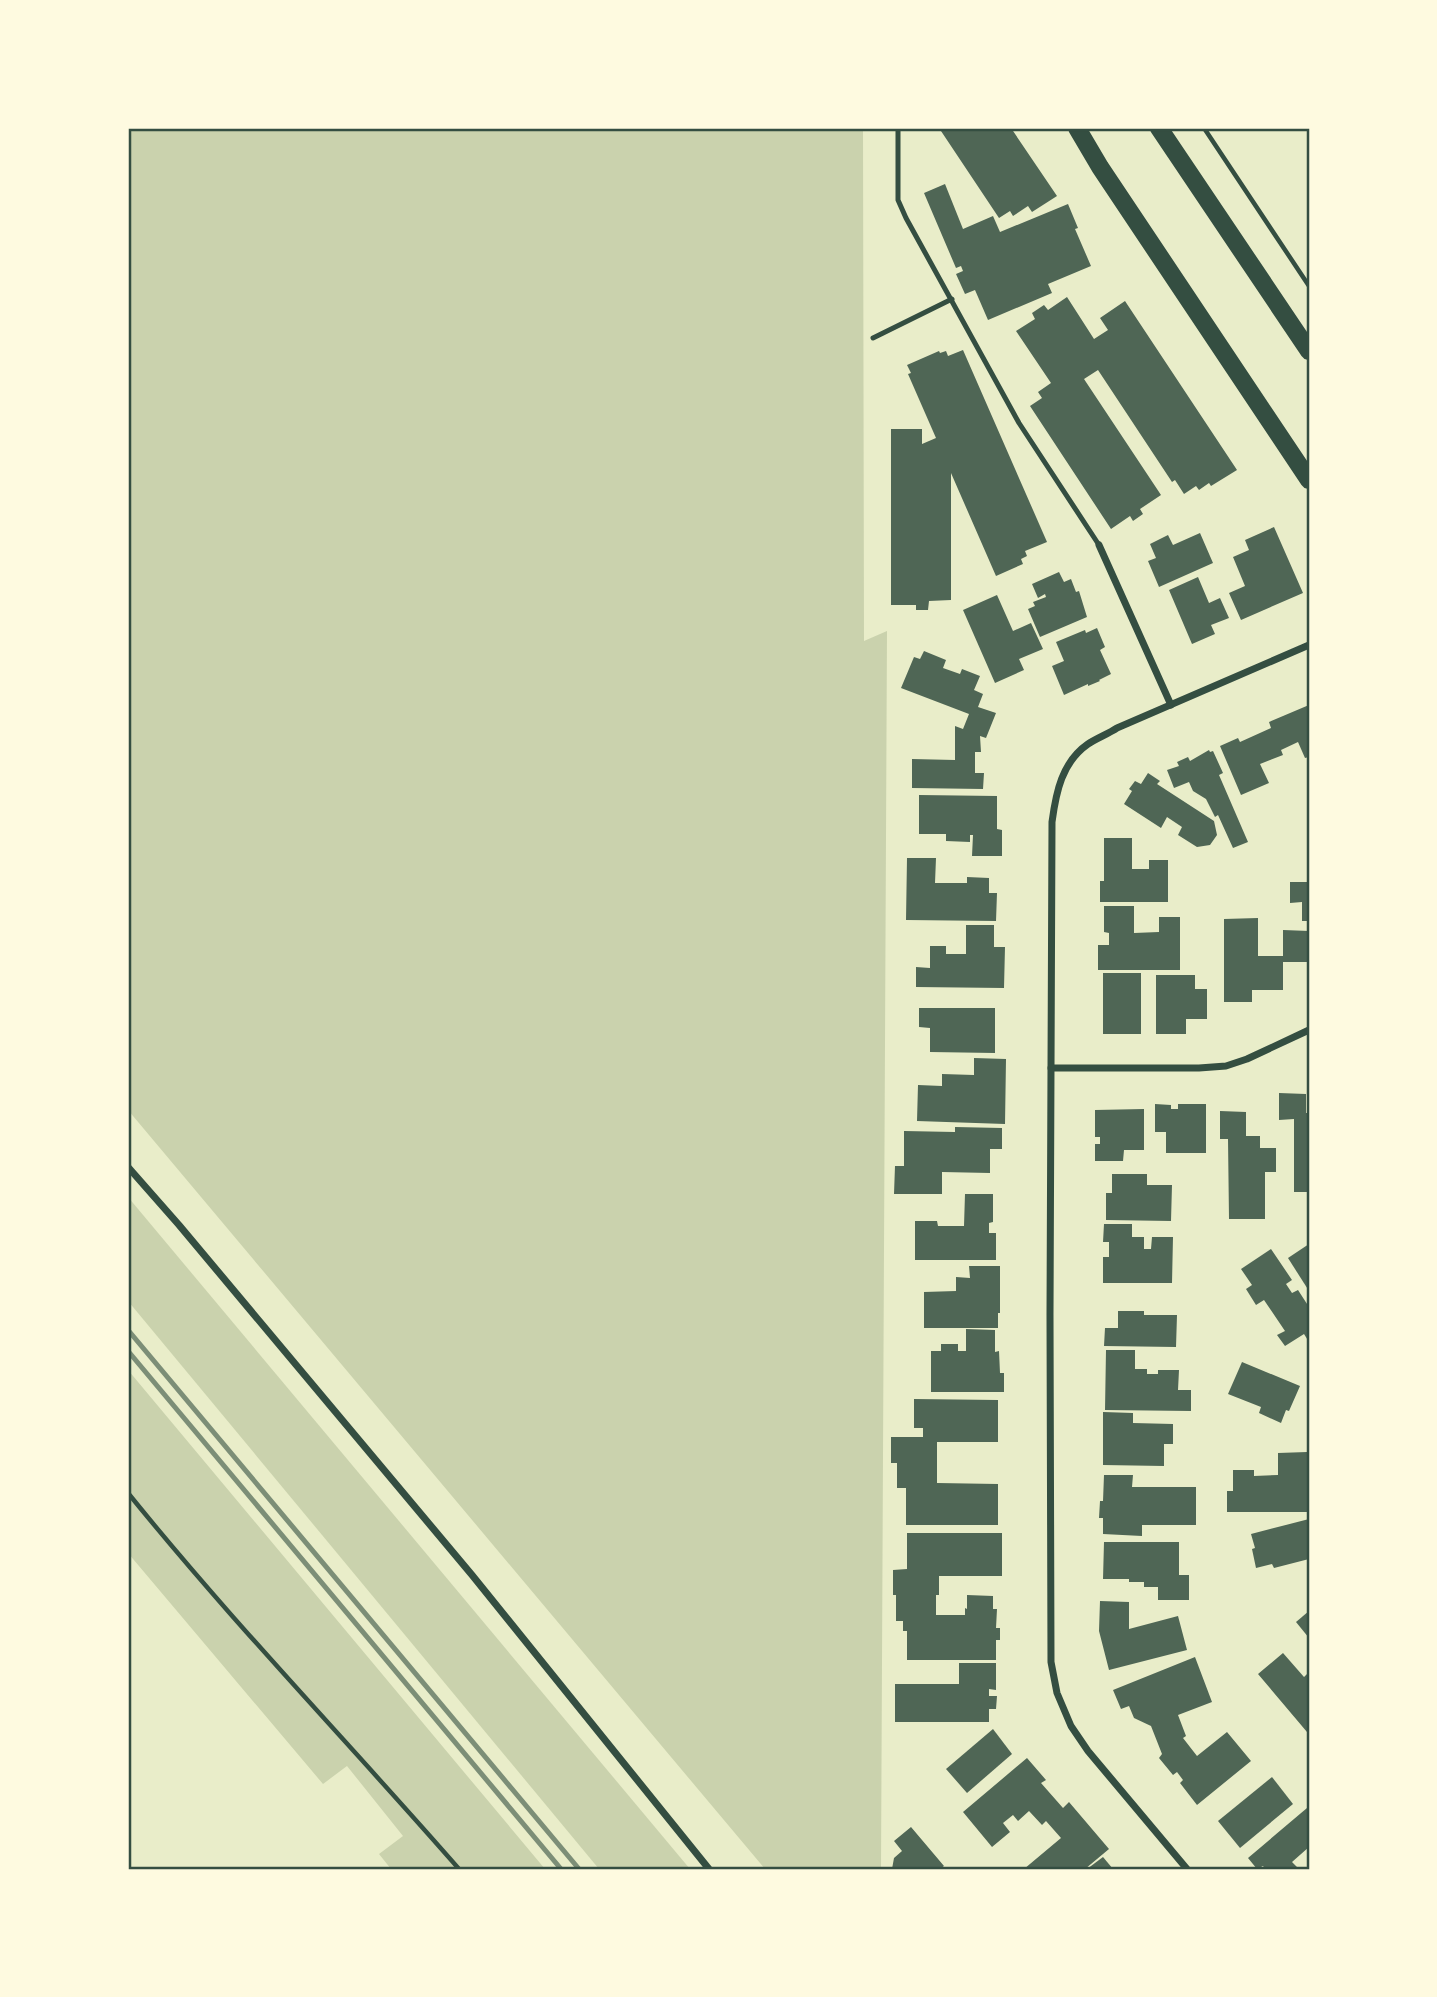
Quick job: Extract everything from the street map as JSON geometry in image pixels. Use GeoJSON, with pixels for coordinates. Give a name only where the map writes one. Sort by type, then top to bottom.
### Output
{"type":"FeatureCollection","features":[{"type":"Feature","properties":{"kind":"main road"},"geometry":{"type":"LineString","coordinates":[[1077,128],[1100,167],[1309,480]]}},
{"type":"Feature","properties":{"kind":"main road"},"geometry":{"type":"LineString","coordinates":[[1159,128],[1309,351]]}},
{"type":"Feature","properties":{"kind":"street"},"geometry":{"type":"LineString","coordinates":[[1099,545],[1171,705]]}},
{"type":"Feature","properties":{"kind":"street"},"geometry":{"type":"LineString","coordinates":[[1186,1869],[1087,1751],[1057,1693],[1051,1662],[1052,822],[1061,777],[1073,758],[1088,744],[1309,645]]}},
{"type":"Feature","properties":{"kind":"street"},"geometry":{"type":"LineString","coordinates":[[1051,1068],[1226,1066],[1309,1030]]}},
{"type":"Feature","properties":{"kind":"street"},"geometry":{"type":"LineString","coordinates":[[128,1167],[472,1575],[709,1869]]}},
{"type":"Feature","properties":{"kind":"lane"},"geometry":{"type":"LineString","coordinates":[[898,128],[898,200],[906,218],[1019,423],[1099,545]]}},
{"type":"Feature","properties":{"kind":"lane"},"geometry":{"type":"LineString","coordinates":[[873,338],[952,299]]}},
{"type":"Feature","properties":{"kind":"path"},"geometry":{"type":"LineString","coordinates":[[1204,128],[1309,286]]}},
{"type":"Feature","properties":{"kind":"path"},"geometry":{"type":"LineString","coordinates":[[128,1493],[182,1560],[459,1869]]}},
{"type":"Feature","properties":{"kind":"green space"},"geometry":{"type":"Polygon","coordinates":[[[128,128],[863,128],[864,641],[887,631],[881,1869],[765,1869],[128,1110],[128,128]]]}},
{"type":"Feature","properties":{"kind":"green space"},"geometry":{"type":"Polygon","coordinates":[[[128,1197],[690,1869],[599,1869],[128,1301],[128,1197]]]}},
{"type":"Feature","properties":{"kind":"green space"},"geometry":{"type":"Polygon","coordinates":[[[128,1370],[545,1869],[391,1869],[379,1854],[403,1836],[347,1766],[323,1784],[128,1553],[128,1370]]]}},
{"type":"Feature","properties":{"kind":"building"},"geometry":{"type":"Polygon","coordinates":[[[939,128],[1011,128],[1057,196],[1032,212],[1028,206],[1013,216],[1010,211],[999,218],[939,128]]]}},
{"type":"Feature","properties":{"kind":"building"},"geometry":{"type":"Polygon","coordinates":[[[945,184],[963,229],[993,216],[1000,232],[1068,204],[1078,228],[1075,229],[1091,266],[1048,284],[1052,293],[988,320],[975,290],[965,294],[956,274],[963,271],[961,266],[956,268],[924,193],[945,184]]]}},
{"type":"Feature","properties":{"kind":"building"},"geometry":{"type":"Polygon","coordinates":[[[1067,297],[1094,339],[1108,330],[1100,318],[1125,301],[1237,470],[1211,486],[1209,483],[1199,490],[1196,486],[1184,494],[1175,480],[1172,482],[1098,370],[1084,379],[1161,495],[1140,509],[1143,514],[1133,521],[1130,516],[1111,529],[1030,406],[1042,398],[1038,392],[1051,383],[1016,331],[1035,319],[1032,313],[1044,305],[1048,310],[1067,297]]]}},
{"type":"Feature","properties":{"kind":"building"},"geometry":{"type":"Polygon","coordinates":[[[963,350],[1047,542],[1025,551],[1027,556],[1021,559],[1023,564],[996,576],[951,473],[951,600],[929,601],[928,610],[916,610],[916,605],[891,605],[891,429],[922,429],[922,444],[936,438],[908,374],[911,373],[907,365],[939,351],[946,351],[948,356],[963,350]]]}},
{"type":"Feature","properties":{"kind":"building"},"geometry":{"type":"Polygon","coordinates":[[[1274,527],[1303,593],[1241,620],[1229,593],[1245,586],[1233,557],[1249,550],[1245,540],[1274,527]]]}},
{"type":"Feature","properties":{"kind":"building"},"geometry":{"type":"Polygon","coordinates":[[[1200,533],[1213,563],[1159,587],[1148,561],[1156,558],[1150,544],[1168,535],[1173,545],[1200,533]]]}},
{"type":"Feature","properties":{"kind":"building"},"geometry":{"type":"Polygon","coordinates":[[[1059,572],[1064,582],[1071,579],[1076,592],[1079,591],[1087,617],[1040,637],[1028,609],[1035,606],[1033,602],[1046,597],[1045,594],[1038,598],[1032,584],[1059,572]]]}},
{"type":"Feature","properties":{"kind":"building"},"geometry":{"type":"Polygon","coordinates":[[[1198,577],[1209,603],[1220,598],[1229,618],[1211,625],[1215,634],[1192,644],[1169,590],[1198,577]]]}},
{"type":"Feature","properties":{"kind":"building"},"geometry":{"type":"Polygon","coordinates":[[[997,595],[1013,631],[1031,623],[1043,649],[1019,659],[1024,670],[995,683],[963,610],[997,595]]]}},
{"type":"Feature","properties":{"kind":"building"},"geometry":{"type":"Polygon","coordinates":[[[1097,628],[1105,647],[1100,650],[1111,674],[1064,695],[1052,666],[1064,661],[1056,642],[1097,628]]]}},
{"type":"Feature","properties":{"kind":"building"},"geometry":{"type":"Polygon","coordinates":[[[924,651],[946,660],[943,668],[960,674],[962,669],[980,676],[974,690],[983,694],[978,707],[996,713],[986,738],[980,736],[981,752],[975,752],[975,773],[984,773],[983,789],[912,788],[912,759],[955,760],[955,726],[963,729],[969,714],[901,688],[914,657],[920,659],[924,651]]]}},
{"type":"Feature","properties":{"kind":"building"},"geometry":{"type":"Polygon","coordinates":[[[1309,705],[1309,757],[1305,758],[1298,742],[1281,750],[1283,755],[1260,764],[1269,783],[1241,795],[1220,746],[1238,738],[1240,742],[1271,728],[1269,722],[1309,705]]]}},
{"type":"Feature","properties":{"kind":"building"},"geometry":{"type":"Polygon","coordinates":[[[1209,750],[1213,751],[1223,773],[1219,775],[1248,842],[1233,848],[1218,815],[1215,817],[1206,799],[1193,791],[1189,782],[1174,788],[1167,770],[1179,766],[1177,762],[1188,757],[1190,761],[1209,750]]]}},
{"type":"Feature","properties":{"kind":"building"},"geometry":{"type":"Polygon","coordinates":[[[1148,773],[1160,781],[1157,784],[1214,821],[1217,835],[1210,845],[1197,847],[1178,835],[1182,827],[1167,817],[1161,828],[1124,804],[1135,781],[1141,784],[1148,773]]]}},
{"type":"Feature","properties":{"kind":"building"},"geometry":{"type":"Polygon","coordinates":[[[919,795],[997,796],[997,829],[1002,830],[1002,856],[972,856],[973,835],[970,835],[970,842],[946,841],[946,834],[919,834],[919,795]]]}},
{"type":"Feature","properties":{"kind":"building"},"geometry":{"type":"Polygon","coordinates":[[[1104,838],[1132,838],[1132,869],[1149,869],[1149,860],[1168,860],[1168,902],[1100,902],[1100,881],[1104,881],[1104,838]]]}},
{"type":"Feature","properties":{"kind":"building"},"geometry":{"type":"Polygon","coordinates":[[[907,858],[936,858],[935,883],[967,883],[967,877],[989,878],[989,893],[997,893],[996,921],[906,920],[907,858]]]}},
{"type":"Feature","properties":{"kind":"building"},"geometry":{"type":"Polygon","coordinates":[[[1290,882],[1309,882],[1309,921],[1302,921],[1302,902],[1290,903],[1290,882]]]}},
{"type":"Feature","properties":{"kind":"building"},"geometry":{"type":"Polygon","coordinates":[[[1104,906],[1134,906],[1134,933],[1159,932],[1159,917],[1180,917],[1180,970],[1098,970],[1098,945],[1109,945],[1109,933],[1104,932],[1104,906]]]}},
{"type":"Feature","properties":{"kind":"building"},"geometry":{"type":"Polygon","coordinates":[[[1258,918],[1258,956],[1283,956],[1283,930],[1309,931],[1309,962],[1283,962],[1283,990],[1252,990],[1252,1002],[1224,1002],[1224,919],[1258,918]]]}},
{"type":"Feature","properties":{"kind":"building"},"geometry":{"type":"Polygon","coordinates":[[[966,925],[994,925],[994,947],[1005,947],[1004,988],[916,987],[916,967],[930,968],[930,946],[946,946],[946,954],[966,954],[966,925]]]}},
{"type":"Feature","properties":{"kind":"building"},"geometry":{"type":"Polygon","coordinates":[[[1103,973],[1141,973],[1141,1034],[1103,1034],[1103,973]]]}},
{"type":"Feature","properties":{"kind":"building"},"geometry":{"type":"Polygon","coordinates":[[[1156,975],[1195,975],[1195,989],[1207,989],[1207,1019],[1186,1019],[1186,1034],[1156,1034],[1156,975]]]}},
{"type":"Feature","properties":{"kind":"building"},"geometry":{"type":"Polygon","coordinates":[[[919,1008],[995,1008],[995,1053],[930,1052],[930,1028],[919,1027],[919,1008]]]}},
{"type":"Feature","properties":{"kind":"building"},"geometry":{"type":"Polygon","coordinates":[[[974,1058],[1006,1059],[1005,1124],[917,1121],[918,1085],[942,1086],[942,1074],[974,1075],[974,1058]]]}},
{"type":"Feature","properties":{"kind":"building"},"geometry":{"type":"Polygon","coordinates":[[[1279,1093],[1306,1094],[1306,1113],[1309,1113],[1309,1192],[1294,1192],[1294,1119],[1279,1120],[1279,1093]]]}},
{"type":"Feature","properties":{"kind":"building"},"geometry":{"type":"Polygon","coordinates":[[[1155,1104],[1171,1105],[1171,1109],[1178,1109],[1178,1104],[1206,1104],[1206,1153],[1166,1153],[1166,1132],[1155,1132],[1155,1104]]]}},
{"type":"Feature","properties":{"kind":"building"},"geometry":{"type":"Polygon","coordinates":[[[1144,1109],[1144,1150],[1124,1150],[1123,1161],[1095,1161],[1095,1144],[1100,1144],[1100,1137],[1095,1137],[1095,1110],[1144,1109]]]}},
{"type":"Feature","properties":{"kind":"building"},"geometry":{"type":"Polygon","coordinates":[[[1220,1111],[1246,1112],[1246,1136],[1260,1136],[1260,1148],[1276,1148],[1276,1172],[1265,1172],[1265,1219],[1229,1219],[1228,1139],[1220,1139],[1220,1111]]]}},
{"type":"Feature","properties":{"kind":"building"},"geometry":{"type":"Polygon","coordinates":[[[955,1127],[1002,1128],[1002,1149],[990,1149],[990,1173],[942,1172],[942,1194],[894,1194],[895,1166],[904,1166],[904,1131],[955,1132],[955,1127]]]}},
{"type":"Feature","properties":{"kind":"building"},"geometry":{"type":"Polygon","coordinates":[[[1112,1174],[1147,1174],[1147,1185],[1172,1185],[1171,1221],[1106,1220],[1106,1193],[1112,1193],[1112,1174]]]}},
{"type":"Feature","properties":{"kind":"building"},"geometry":{"type":"Polygon","coordinates":[[[965,1194],[993,1194],[993,1222],[989,1223],[989,1233],[996,1233],[996,1260],[915,1260],[915,1221],[937,1221],[938,1226],[964,1226],[965,1194]]]}},
{"type":"Feature","properties":{"kind":"building"},"geometry":{"type":"Polygon","coordinates":[[[1104,1224],[1132,1224],[1132,1237],[1144,1237],[1144,1249],[1151,1249],[1152,1237],[1173,1237],[1172,1283],[1103,1283],[1103,1257],[1109,1257],[1109,1242],[1103,1242],[1104,1224]]]}},
{"type":"Feature","properties":{"kind":"building"},"geometry":{"type":"Polygon","coordinates":[[[1309,1244],[1309,1291],[1288,1258],[1309,1244]]]}},
{"type":"Feature","properties":{"kind":"building"},"geometry":{"type":"Polygon","coordinates":[[[1271,1249],[1292,1280],[1286,1284],[1292,1293],[1298,1290],[1309,1307],[1309,1342],[1304,1334],[1285,1346],[1277,1335],[1285,1331],[1264,1300],[1256,1305],[1246,1289],[1252,1285],[1241,1269],[1271,1249]]]}},
{"type":"Feature","properties":{"kind":"building"},"geometry":{"type":"Polygon","coordinates":[[[969,1266],[1000,1266],[998,1328],[924,1328],[924,1292],[956,1291],[956,1277],[970,1278],[969,1266]]]}},
{"type":"Feature","properties":{"kind":"building"},"geometry":{"type":"Polygon","coordinates":[[[1118,1311],[1144,1311],[1144,1315],[1177,1315],[1176,1347],[1104,1346],[1105,1328],[1118,1328],[1118,1311]]]}},
{"type":"Feature","properties":{"kind":"building"},"geometry":{"type":"Polygon","coordinates":[[[966,1329],[995,1330],[995,1352],[999,1351],[1000,1373],[1004,1373],[1004,1392],[931,1392],[931,1351],[941,1351],[941,1344],[958,1344],[958,1351],[966,1351],[966,1329]]]}},
{"type":"Feature","properties":{"kind":"building"},"geometry":{"type":"Polygon","coordinates":[[[1106,1350],[1135,1350],[1135,1369],[1147,1369],[1147,1374],[1158,1374],[1158,1370],[1179,1370],[1178,1390],[1191,1390],[1191,1411],[1105,1410],[1106,1350]]]}},
{"type":"Feature","properties":{"kind":"building"},"geometry":{"type":"Polygon","coordinates":[[[1242,1362],[1300,1386],[1281,1423],[1259,1413],[1261,1407],[1228,1394],[1242,1362]]]}},
{"type":"Feature","properties":{"kind":"building"},"geometry":{"type":"Polygon","coordinates":[[[914,1399],[998,1400],[998,1442],[937,1442],[937,1483],[998,1484],[998,1525],[906,1525],[906,1488],[897,1488],[897,1463],[891,1463],[891,1437],[923,1437],[923,1428],[914,1428],[914,1399]]]}},
{"type":"Feature","properties":{"kind":"building"},"geometry":{"type":"Polygon","coordinates":[[[1103,1412],[1133,1413],[1133,1423],[1173,1424],[1173,1444],[1164,1444],[1164,1466],[1103,1465],[1103,1412]]]}},
{"type":"Feature","properties":{"kind":"building"},"geometry":{"type":"Polygon","coordinates":[[[1307,1452],[1309,1512],[1227,1512],[1227,1491],[1233,1491],[1233,1470],[1254,1470],[1254,1476],[1278,1475],[1278,1453],[1307,1452]]]}},
{"type":"Feature","properties":{"kind":"building"},"geometry":{"type":"Polygon","coordinates":[[[1104,1475],[1133,1475],[1132,1487],[1196,1487],[1196,1525],[1142,1525],[1142,1536],[1103,1534],[1103,1518],[1099,1518],[1104,1475]]]}},
{"type":"Feature","properties":{"kind":"building"},"geometry":{"type":"Polygon","coordinates":[[[1309,1519],[1309,1559],[1274,1568],[1272,1564],[1256,1568],[1251,1534],[1309,1519]]]}},
{"type":"Feature","properties":{"kind":"building"},"geometry":{"type":"Polygon","coordinates":[[[907,1533],[1002,1533],[1002,1576],[939,1576],[939,1595],[936,1595],[936,1615],[965,1615],[967,1595],[993,1596],[993,1609],[997,1609],[996,1628],[1000,1628],[1000,1640],[996,1640],[996,1660],[907,1660],[907,1631],[903,1631],[903,1621],[896,1621],[893,1570],[907,1569],[907,1533]]]}},
{"type":"Feature","properties":{"kind":"building"},"geometry":{"type":"Polygon","coordinates":[[[1104,1542],[1179,1542],[1179,1575],[1189,1575],[1189,1600],[1158,1600],[1158,1587],[1144,1587],[1144,1582],[1129,1582],[1129,1579],[1103,1579],[1104,1542]]]}},
{"type":"Feature","properties":{"kind":"building"},"geometry":{"type":"Polygon","coordinates":[[[1100,1601],[1129,1602],[1129,1629],[1178,1616],[1187,1650],[1109,1670],[1099,1631],[1100,1601]]]}},
{"type":"Feature","properties":{"kind":"building"},"geometry":{"type":"Polygon","coordinates":[[[1309,1611],[1309,1638],[1296,1622],[1309,1611]]]}},
{"type":"Feature","properties":{"kind":"building"},"geometry":{"type":"Polygon","coordinates":[[[1283,1653],[1304,1677],[1309,1672],[1307,1732],[1258,1674],[1283,1653]]]}},
{"type":"Feature","properties":{"kind":"building"},"geometry":{"type":"Polygon","coordinates":[[[1195,1657],[1212,1702],[1178,1715],[1186,1736],[1183,1738],[1197,1756],[1227,1732],[1251,1761],[1197,1805],[1180,1783],[1183,1780],[1177,1772],[1173,1775],[1159,1758],[1162,1754],[1151,1726],[1134,1718],[1129,1706],[1121,1709],[1113,1690],[1195,1657]]]}},
{"type":"Feature","properties":{"kind":"building"},"geometry":{"type":"Polygon","coordinates":[[[959,1663],[996,1663],[996,1690],[989,1689],[989,1696],[997,1696],[996,1709],[989,1709],[989,1722],[895,1722],[895,1684],[959,1684],[959,1663]]]}},
{"type":"Feature","properties":{"kind":"building"},"geometry":{"type":"Polygon","coordinates":[[[993,1729],[1012,1754],[967,1793],[946,1769],[993,1729]]]}},
{"type":"Feature","properties":{"kind":"building"},"geometry":{"type":"Polygon","coordinates":[[[1027,1758],[1046,1780],[1041,1783],[1063,1808],[1069,1802],[1109,1849],[1085,1869],[1024,1869],[1061,1838],[1046,1821],[1042,1825],[1029,1811],[1018,1821],[1013,1815],[1003,1823],[1010,1832],[992,1847],[963,1812],[1027,1758]]]}},
{"type":"Feature","properties":{"kind":"building"},"geometry":{"type":"Polygon","coordinates":[[[1272,1777],[1293,1804],[1240,1848],[1218,1821],[1272,1777]]]}},
{"type":"Feature","properties":{"kind":"building"},"geometry":{"type":"Polygon","coordinates":[[[1307,1808],[1309,1847],[1292,1862],[1299,1869],[1265,1869],[1263,1866],[1257,1869],[1248,1858],[1307,1808]]]}},
{"type":"Feature","properties":{"kind":"building"},"geometry":{"type":"Polygon","coordinates":[[[911,1827],[944,1866],[940,1869],[892,1869],[894,1858],[902,1851],[894,1841],[911,1827]]]}},
{"type":"Feature","properties":{"kind":"building"},"geometry":{"type":"Polygon","coordinates":[[[1103,1857],[1113,1869],[1087,1869],[1103,1857]]]}},
{"type":"Feature","properties":{"kind":"railway"},"geometry":{"type":"LineString","coordinates":[[128,1330],[579,1869]]}},
{"type":"Feature","properties":{"kind":"railway"},"geometry":{"type":"LineString","coordinates":[[128,1351],[561,1869]]}}]}
